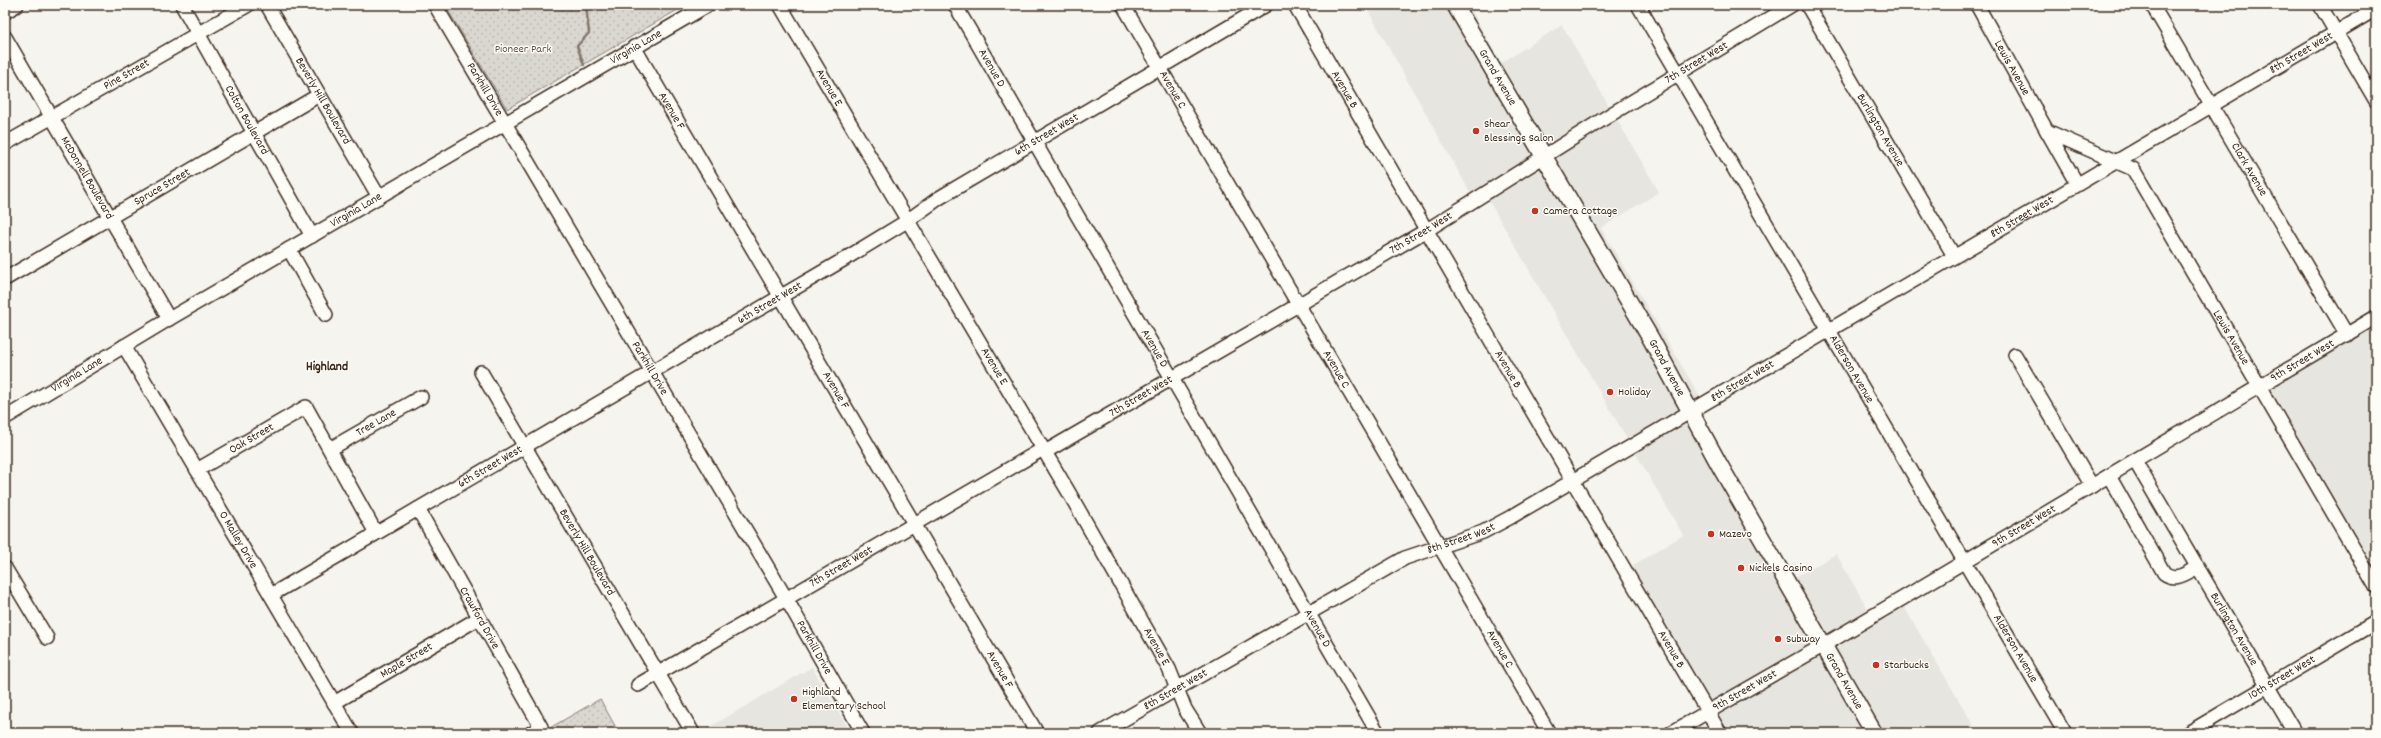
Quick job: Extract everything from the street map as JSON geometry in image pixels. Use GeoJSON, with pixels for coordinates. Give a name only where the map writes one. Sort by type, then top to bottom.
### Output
{"type":"FeatureCollection","features":[{"type":"Feature","properties":{"kind":"main road","name":"Grand Avenue"},"geometry":{"type":"LineString","coordinates":[[1455,5],[1651,339],[1691,413],[1874,733]]}},
{"type":"Feature","properties":{"kind":"street"},"geometry":{"type":"LineString","coordinates":[[5,12],[17,5]]}},
{"type":"Feature","properties":{"kind":"street","name":"Colton Boulevard"},"geometry":{"type":"LineString","coordinates":[[182,5],[312,236]]}},
{"type":"Feature","properties":{"kind":"street","name":"Pine Street"},"geometry":{"type":"LineString","coordinates":[[5,144],[248,5]]}},
{"type":"Feature","properties":{"kind":"street","name":"Beverly Hill Boulevard"},"geometry":{"type":"LineString","coordinates":[[267,5],[379,197]]}},
{"type":"Feature","properties":{"kind":"street","name":"Parkhill Drive"},"geometry":{"type":"LineString","coordinates":[[435,5],[787,600],[863,733]]}},
{"type":"Feature","properties":{"kind":"street","name":"Virginia Lane"},"geometry":{"type":"LineString","coordinates":[[5,418],[169,319],[634,46],[708,5]]}},
{"type":"Feature","properties":{"kind":"street","name":"Avenue E"},"geometry":{"type":"LineString","coordinates":[[780,5],[1044,451],[1169,669],[1185,709],[1200,733]]}},
{"type":"Feature","properties":{"kind":"street","name":"Avenue D"},"geometry":{"type":"LineString","coordinates":[[955,5],[1378,733]]}},
{"type":"Feature","properties":{"kind":"street","name":"Avenue C"},"geometry":{"type":"LineString","coordinates":[[1123,5],[1161,67],[1549,733]]}},
{"type":"Feature","properties":{"kind":"street","name":"6th Street West"},"geometry":{"type":"LineString","coordinates":[[271,596],[780,297],[907,221],[939,198],[1266,5]]}},
{"type":"Feature","properties":{"kind":"street","name":"Avenue B"},"geometry":{"type":"LineString","coordinates":[[1296,5],[1720,733]]}},
{"type":"Feature","properties":{"kind":"street","name":"Alderson Avenue"},"geometry":{"type":"LineString","coordinates":[[1638,5],[2065,733]]}},
{"type":"Feature","properties":{"kind":"street","name":"7th Street West"},"geometry":{"type":"LineString","coordinates":[[638,685],[787,600],[913,524],[1299,306],[1427,230],[1792,5]]}},
{"type":"Feature","properties":{"kind":"street","name":"Burlington Avenue"},"geometry":{"type":"LineString","coordinates":[[1807,5],[1954,256]]}},
{"type":"Feature","properties":{"kind":"street","name":"Lewis Avenue"},"geometry":{"type":"LineString","coordinates":[[1977,5],[2077,184]]}},
{"type":"Feature","properties":{"kind":"street","name":"Clark Avenue"},"geometry":{"type":"LineString","coordinates":[[2152,5],[2347,334]]}},
{"type":"Feature","properties":{"kind":"street"},"geometry":{"type":"LineString","coordinates":[[2320,5],[2376,101]]}},
{"type":"Feature","properties":{"kind":"street","name":"8th Street West"},"geometry":{"type":"LineString","coordinates":[[1100,733],[1308,612],[1405,558],[1483,532],[1573,481],[1691,413],[1703,402],[2376,9]]}},
{"type":"Feature","properties":{"kind":"street","name":"McDonnell Boulevard"},"geometry":{"type":"LineString","coordinates":[[5,37],[169,319]]}},
{"type":"Feature","properties":{"kind":"street","name":"Avenue F"},"geometry":{"type":"LineString","coordinates":[[634,46],[913,524],[1037,733]]}},
{"type":"Feature","properties":{"kind":"street","name":"Spruce Street"},"geometry":{"type":"LineString","coordinates":[[5,279],[109,216],[319,95]]}},
{"type":"Feature","properties":{"kind":"street","name":"Lewis Avenue"},"geometry":{"type":"LineString","coordinates":[[2047,131],[2133,170],[2376,587]]}},
{"type":"Feature","properties":{"kind":"street"},"geometry":{"type":"LineString","coordinates":[[289,249],[326,315]]}},
{"type":"Feature","properties":{"kind":"street","name":"9th Street West"},"geometry":{"type":"LineString","coordinates":[[1670,733],[1824,645],[2376,317]]}},
{"type":"Feature","properties":{"kind":"street","name":"O Malley Drive"},"geometry":{"type":"LineString","coordinates":[[124,346],[352,733]]}},
{"type":"Feature","properties":{"kind":"street"},"geometry":{"type":"LineString","coordinates":[[2015,355],[2092,486]]}},
{"type":"Feature","properties":{"kind":"street","name":"Beverly Hill Boulevard"},"geometry":{"type":"LineString","coordinates":[[481,372],[692,733]]}},
{"type":"Feature","properties":{"kind":"street","name":"Tree Lane"},"geometry":{"type":"LineString","coordinates":[[330,449],[421,396]]}},
{"type":"Feature","properties":{"kind":"street","name":"Oak Street"},"geometry":{"type":"LineString","coordinates":[[197,470],[306,407],[330,449]]}},
{"type":"Feature","properties":{"kind":"street"},"geometry":{"type":"LineString","coordinates":[[330,449],[376,533]]}},
{"type":"Feature","properties":{"kind":"street","name":"Burlington Avenue"},"geometry":{"type":"LineString","coordinates":[[2135,461],[2295,733]]}},
{"type":"Feature","properties":{"kind":"street"},"geometry":{"type":"LineString","coordinates":[[2109,476],[2164,573],[2170,577],[2177,577],[2198,567]]}},
{"type":"Feature","properties":{"kind":"street","name":"Crawford Drive"},"geometry":{"type":"LineString","coordinates":[[418,509],[479,618],[536,730]]}},
{"type":"Feature","properties":{"kind":"street"},"geometry":{"type":"LineString","coordinates":[[7,575],[46,638]]}},
{"type":"Feature","properties":{"kind":"street","name":"Maple Street"},"geometry":{"type":"LineString","coordinates":[[334,703],[479,618]]}},
{"type":"Feature","properties":{"kind":"street","name":"10th Street West"},"geometry":{"type":"LineString","coordinates":[[2188,733],[2376,622]]}},
{"type":"Feature","properties":{"kind":"shaded area"},"geometry":{"type":"Polygon","coordinates":[[[1365,5],[1468,5],[1501,63],[1562,25],[1659,192],[1601,228],[1703,402],[1691,413],[1787,582],[1836,554],[1872,616],[1900,600],[1978,733],[1720,733],[1625,570],[1683,535],[1485,194],[1475,201],[1365,5]]]}},
{"type":"Feature","properties":{"kind":"shaded area"},"geometry":{"type":"Polygon","coordinates":[[[2376,318],[2376,587],[2259,386],[2376,318]]]}},
{"type":"Feature","properties":{"kind":"shaded area","name":"Highland Elementary School"},"geometry":{"type":"Polygon","coordinates":[[[812,667],[851,733],[705,733],[703,731],[812,667]]]}},
{"type":"Feature","properties":{"kind":"green space","name":"Pioneer Park"},"geometry":{"type":"Polygon","coordinates":[[[445,5],[686,5],[507,109],[445,5]]]}},
{"type":"Feature","properties":{"kind":"green space"},"geometry":{"type":"Polygon","coordinates":[[[600,699],[619,733],[541,733],[600,699]]]}},
{"type":"Feature","properties":{"kind":"waterway"},"geometry":{"type":"LineString","coordinates":[[584,65],[577,46],[589,33],[586,5]]}},
{"type":"Feature","properties":{"kind":"place","name":"Shear Blessings Salon"},"geometry":{"type":"Point","coordinates":[1476,131]}},
{"type":"Feature","properties":{"kind":"place","name":"Camera Cottage"},"geometry":{"type":"Point","coordinates":[1535,211]}},
{"type":"Feature","properties":{"kind":"place","name":"Holiday"},"geometry":{"type":"Point","coordinates":[1610,392]}},
{"type":"Feature","properties":{"kind":"place","name":"Mazevo"},"geometry":{"type":"Point","coordinates":[1711,534]}},
{"type":"Feature","properties":{"kind":"place","name":"Nickels Casino"},"geometry":{"type":"Point","coordinates":[1741,568]}},
{"type":"Feature","properties":{"kind":"place","name":"Subway"},"geometry":{"type":"Point","coordinates":[1778,639]}},
{"type":"Feature","properties":{"kind":"place","name":"Starbucks"},"geometry":{"type":"Point","coordinates":[1876,665]}},
{"type":"Feature","properties":{"kind":"place","name":"Highland Elementary School"},"geometry":{"type":"Point","coordinates":[794,699]}},
{"type":"Feature","properties":{"kind":"district","name":"Highland"},"geometry":{"type":"Point","coordinates":[327,367]}}]}
